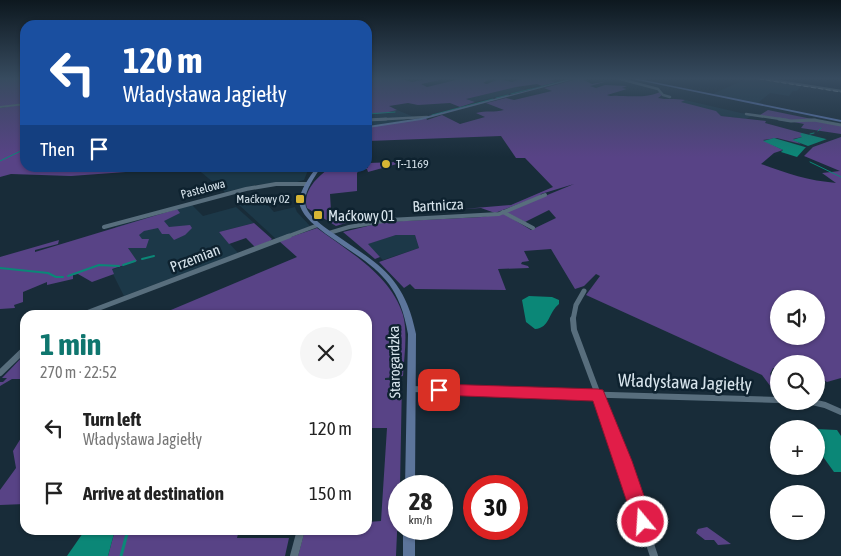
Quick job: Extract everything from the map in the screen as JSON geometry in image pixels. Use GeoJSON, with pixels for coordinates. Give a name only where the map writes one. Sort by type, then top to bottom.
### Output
{"type":"FeatureCollection","features":[{"type":"Feature","properties":{"kind":"main road"},"geometry":{"type":"LineString","coordinates":[[372,126],[427,117],[474,105]]}},
{"type":"Feature","properties":{"kind":"main road"},"geometry":{"type":"LineString","coordinates":[[762,105],[841,121]]}},
{"type":"Feature","properties":{"kind":"main road","name":"Starogardzka"},"geometry":{"type":"LineString","coordinates":[[316,172],[308,184],[302,205],[308,216],[380,269],[401,296],[408,312],[412,334],[410,475]]}},
{"type":"Feature","properties":{"kind":"main road"},"geometry":{"type":"LineString","coordinates":[[409,540],[409,556]]}},
{"type":"Feature","properties":{"kind":"street"},"geometry":{"type":"LineString","coordinates":[[0,107],[17,105]]}},
{"type":"Feature","properties":{"kind":"street"},"geometry":{"type":"LineString","coordinates":[[746,114],[791,121],[811,120],[841,126]]}},
{"type":"Feature","properties":{"kind":"street"},"geometry":{"type":"LineString","coordinates":[[372,120],[427,117]]}},
{"type":"Feature","properties":{"kind":"street","name":"Pastelowa"},"geometry":{"type":"LineString","coordinates":[[104,227],[246,189],[276,184],[308,184]]}},
{"type":"Feature","properties":{"kind":"street","name":"Bartnicza"},"geometry":{"type":"LineString","coordinates":[[329,232],[361,222],[492,215],[545,195]]}},
{"type":"Feature","properties":{"kind":"street"},"geometry":{"type":"LineString","coordinates":[[503,212],[533,228]]}},
{"type":"Feature","properties":{"kind":"street","name":"Przemian"},"geometry":{"type":"LineString","coordinates":[[94,310],[318,225]]}},
{"type":"Feature","properties":{"kind":"street"},"geometry":{"type":"LineString","coordinates":[[584,291],[575,305],[572,315],[576,339],[625,466],[654,556]]}},
{"type":"Feature","properties":{"kind":"street"},"geometry":{"type":"LineString","coordinates":[[0,373],[20,355]]}},
{"type":"Feature","properties":{"kind":"street","name":"Władysława Jagiełły"},"geometry":{"type":"LineString","coordinates":[[411,389],[770,400]]}},
{"type":"Feature","properties":{"kind":"street"},"geometry":{"type":"LineString","coordinates":[[825,405],[841,412]]}},
{"type":"Feature","properties":{"kind":"street"},"geometry":{"type":"LineString","coordinates":[[294,556],[300,535]]}},
{"type":"Feature","properties":{"kind":"shaded area"},"geometry":{"type":"Polygon","coordinates":[[[20,105],[20,172],[126,172],[71,176],[11,174],[0,177],[0,108],[20,105]]]}},
{"type":"Feature","properties":{"kind":"shaded area"},"geometry":{"type":"Polygon","coordinates":[[[372,105],[396,105],[389,106],[397,110],[389,113],[372,114],[372,105]]]}},
{"type":"Feature","properties":{"kind":"shaded area"},"geometry":{"type":"Polygon","coordinates":[[[491,105],[692,105],[716,111],[721,116],[766,121],[765,123],[802,133],[802,137],[793,139],[801,144],[777,138],[763,140],[783,150],[774,153],[761,164],[807,178],[836,183],[822,173],[840,171],[804,156],[813,147],[841,137],[841,378],[825,381],[825,355],[770,355],[770,386],[762,375],[586,295],[600,276],[596,274],[584,286],[575,289],[551,249],[524,251],[529,261],[522,262],[521,264],[529,268],[498,269],[506,290],[415,289],[410,284],[404,288],[379,262],[419,248],[415,235],[396,235],[368,244],[380,257],[375,259],[343,232],[384,222],[482,217],[503,213],[531,230],[556,218],[549,210],[525,222],[506,212],[574,184],[541,194],[495,213],[481,208],[463,209],[511,205],[553,187],[525,158],[516,158],[501,136],[372,141],[372,126],[426,118],[427,120],[442,115],[460,124],[485,117],[476,113],[504,110],[491,105]]]}},
{"type":"Feature","properties":{"kind":"shaded area"},"geometry":{"type":"Polygon","coordinates":[[[689,105],[706,105],[754,115],[746,119],[721,116],[689,105]]]}},
{"type":"Feature","properties":{"kind":"shaded area"},"geometry":{"type":"Polygon","coordinates":[[[397,110],[414,117],[405,119],[406,121],[372,125],[372,114],[388,113],[397,110]]]}},
{"type":"Feature","properties":{"kind":"shaded area"},"geometry":{"type":"Polygon","coordinates":[[[768,110],[841,125],[841,134],[801,128],[804,124],[760,115],[768,110]]]}},
{"type":"Feature","properties":{"kind":"shaded area"},"geometry":{"type":"Polygon","coordinates":[[[800,134],[827,139],[808,146],[792,140],[802,137],[800,134]]]}},
{"type":"Feature","properties":{"kind":"shaded area"},"geometry":{"type":"Polygon","coordinates":[[[774,138],[806,147],[797,157],[781,152],[783,150],[763,141],[774,138]]]}},
{"type":"Feature","properties":{"kind":"shaded area"},"geometry":{"type":"Polygon","coordinates":[[[397,162],[397,164],[372,171],[372,163],[397,162]]]}},
{"type":"Feature","properties":{"kind":"shaded area"},"geometry":{"type":"Polygon","coordinates":[[[201,172],[307,172],[304,180],[297,182],[256,185],[225,192],[201,172]]]}},
{"type":"Feature","properties":{"kind":"shaded area"},"geometry":{"type":"Polygon","coordinates":[[[325,172],[358,172],[357,191],[330,194],[331,211],[350,214],[349,222],[336,226],[307,208],[306,202],[309,190],[325,172]]]}},
{"type":"Feature","properties":{"kind":"shaded area"},"geometry":{"type":"Polygon","coordinates":[[[261,198],[274,212],[295,207],[297,212],[310,226],[276,239],[239,205],[261,198]]]}},
{"type":"Feature","properties":{"kind":"shaded area"},"geometry":{"type":"Polygon","coordinates":[[[192,205],[203,216],[236,207],[254,223],[219,232],[238,253],[124,296],[111,270],[136,261],[115,227],[192,205]]]}},
{"type":"Feature","properties":{"kind":"shaded area"},"geometry":{"type":"Polygon","coordinates":[[[177,209],[180,213],[164,221],[169,227],[190,225],[192,228],[185,235],[174,240],[169,234],[162,234],[158,228],[144,231],[139,235],[142,239],[149,239],[146,248],[128,248],[137,261],[112,269],[114,274],[92,282],[78,274],[73,275],[73,279],[47,285],[47,282],[23,292],[23,302],[14,305],[15,308],[0,309],[0,257],[59,240],[58,244],[35,250],[35,252],[177,209]]]}},
{"type":"Feature","properties":{"kind":"shaded area"},"geometry":{"type":"Polygon","coordinates":[[[254,223],[272,239],[270,241],[255,247],[246,238],[229,244],[219,232],[254,223]]]}},
{"type":"Feature","properties":{"kind":"shaded area"},"geometry":{"type":"Polygon","coordinates":[[[317,228],[355,255],[379,276],[397,301],[403,315],[405,338],[403,376],[385,378],[385,380],[402,380],[400,475],[388,475],[388,540],[397,540],[396,556],[298,556],[304,535],[372,535],[372,522],[381,521],[387,428],[372,428],[372,310],[171,310],[297,257],[279,241],[317,228]]]}},
{"type":"Feature","properties":{"kind":"shaded area"},"geometry":{"type":"Polygon","coordinates":[[[396,235],[415,235],[419,248],[383,260],[367,244],[396,235]]]}},
{"type":"Feature","properties":{"kind":"shaded area"},"geometry":{"type":"Polygon","coordinates":[[[529,296],[552,297],[559,300],[559,304],[544,326],[540,328],[535,329],[526,322],[522,300],[529,296]]]}},
{"type":"Feature","properties":{"kind":"shaded area"},"geometry":{"type":"Polygon","coordinates":[[[20,359],[20,379],[12,379],[0,386],[0,382],[7,378],[2,378],[20,359]]]}},
{"type":"Feature","properties":{"kind":"shaded area"},"geometry":{"type":"Polygon","coordinates":[[[825,429],[837,430],[841,436],[841,472],[834,472],[825,460],[825,429]]]}},
{"type":"Feature","properties":{"kind":"shaded area"},"geometry":{"type":"Polygon","coordinates":[[[20,440],[20,504],[0,505],[0,490],[16,468],[13,451],[20,440]]]}},
{"type":"Feature","properties":{"kind":"shaded area"},"geometry":{"type":"Polygon","coordinates":[[[707,527],[731,544],[718,545],[714,540],[705,540],[696,533],[698,529],[707,527]]]}},
{"type":"Feature","properties":{"kind":"shaded area"},"geometry":{"type":"Polygon","coordinates":[[[82,535],[114,535],[108,556],[67,556],[82,535]]]}},
{"type":"Feature","properties":{"kind":"shaded area"},"geometry":{"type":"Polygon","coordinates":[[[114,535],[238,535],[237,538],[289,538],[285,556],[108,556],[114,535]]]}},
{"type":"Feature","properties":{"kind":"waterway"},"geometry":{"type":"LineString","coordinates":[[432,115],[470,105]]}},
{"type":"Feature","properties":{"kind":"waterway"},"geometry":{"type":"LineString","coordinates":[[372,114],[395,112]]}},
{"type":"Feature","properties":{"kind":"waterway"},"geometry":{"type":"LineString","coordinates":[[818,131],[821,128]]}},
{"type":"Feature","properties":{"kind":"waterway"},"geometry":{"type":"LineString","coordinates":[[810,134],[814,133]]}},
{"type":"Feature","properties":{"kind":"waterway"},"geometry":{"type":"LineString","coordinates":[[0,161],[20,151]]}},
{"type":"Feature","properties":{"kind":"waterway"},"geometry":{"type":"LineString","coordinates":[[810,162],[841,177]]}},
{"type":"Feature","properties":{"kind":"waterway"},"geometry":{"type":"LineString","coordinates":[[142,259],[154,256]]}},
{"type":"Feature","properties":{"kind":"waterway"},"geometry":{"type":"LineString","coordinates":[[123,265],[135,261]]}},
{"type":"Feature","properties":{"kind":"waterway"},"geometry":{"type":"LineString","coordinates":[[68,276],[99,265],[119,266]]}},
{"type":"Feature","properties":{"kind":"waterway"},"geometry":{"type":"LineString","coordinates":[[0,268],[48,273],[56,277],[63,277]]}},
{"type":"Feature","properties":{"kind":"waterway"},"geometry":{"type":"LineString","coordinates":[[121,556],[127,535]]}},
{"type":"Feature","properties":{"kind":"place","name":"T--1169"},"geometry":{"type":"Point","coordinates":[386,164]}},
{"type":"Feature","properties":{"kind":"place","name":"Maćkowy 02"},"geometry":{"type":"Point","coordinates":[300,199]}},
{"type":"Feature","properties":{"kind":"place","name":"Maćkowy 01"},"geometry":{"type":"Point","coordinates":[318,215]}},
{"type":"Feature","properties":{"kind":"route"},"geometry":{"type":"LineString","coordinates":[[439,390],[598,395],[623,461],[643,522]]}}]}
